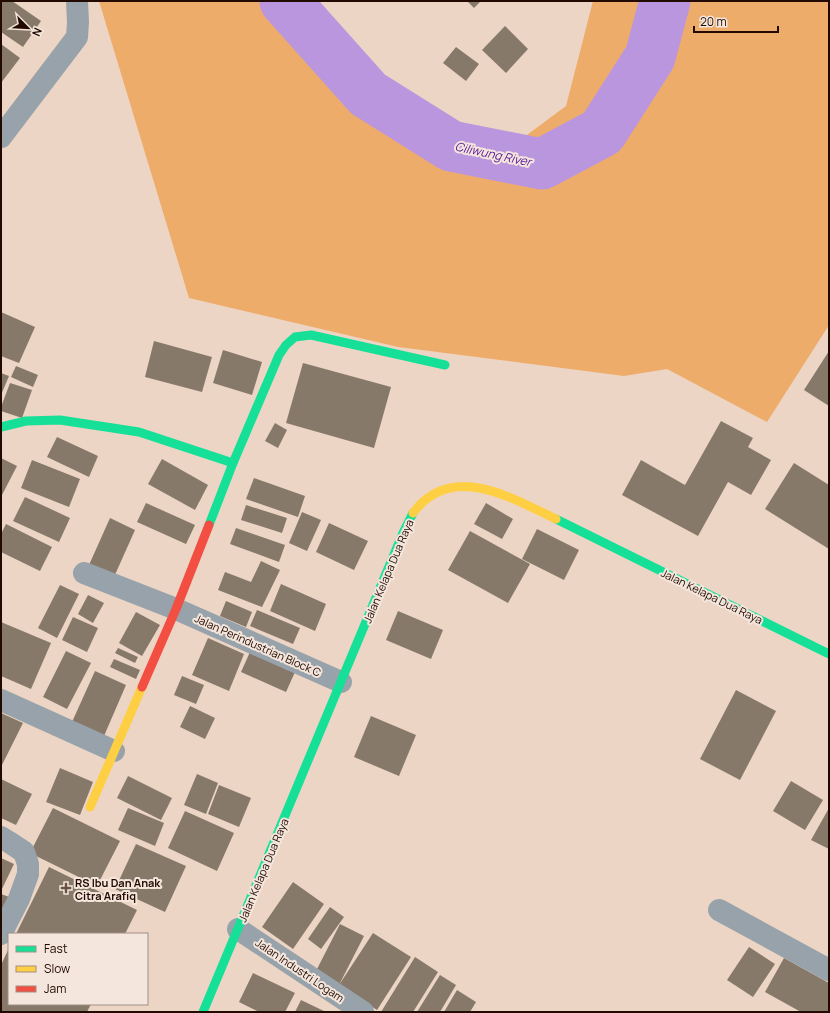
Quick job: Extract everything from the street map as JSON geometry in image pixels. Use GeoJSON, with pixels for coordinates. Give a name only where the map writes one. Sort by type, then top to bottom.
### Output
{"type":"FeatureCollection","features":[{"type":"Feature","properties":{"kind":"main road"},"geometry":{"type":"LineString","coordinates":[[90,807],[176,609],[233,463],[279,355],[286,345],[295,337],[311,335],[445,365]]}},
{"type":"Feature","properties":{"kind":"main road"},"geometry":{"type":"LineString","coordinates":[[1,427],[26,420],[60,420],[139,432],[233,463]]}},
{"type":"Feature","properties":{"kind":"main road","name":"Jalan Kelapa Dua Raya"},"geometry":{"type":"LineString","coordinates":[[203,1012],[410,517],[419,506],[431,496],[452,487],[474,486],[510,497],[829,654]]}},
{"type":"Feature","properties":{"kind":"street"},"geometry":{"type":"LineString","coordinates":[[1,136],[77,37],[78,22],[76,1]]}},
{"type":"Feature","properties":{"kind":"street","name":"Jalan Perindustrian Block C"},"geometry":{"type":"LineString","coordinates":[[84,573],[176,609],[341,682]]}},
{"type":"Feature","properties":{"kind":"street"},"geometry":{"type":"LineString","coordinates":[[1,700],[114,751]]}},
{"type":"Feature","properties":{"kind":"street"},"geometry":{"type":"LineString","coordinates":[[1,838],[10,842],[24,852],[28,864],[28,874],[19,899],[1,934]]}},
{"type":"Feature","properties":{"kind":"street"},"geometry":{"type":"LineString","coordinates":[[719,910],[829,970]]}},
{"type":"Feature","properties":{"kind":"street","name":"Jalan Industri Logam"},"geometry":{"type":"LineString","coordinates":[[238,929],[363,1012]]}},
{"type":"Feature","properties":{"kind":"shaded area"},"geometry":{"type":"Polygon","coordinates":[[[99,1],[309,1],[436,136],[508,149],[566,106],[593,1],[829,1],[829,325],[767,422],[667,369],[624,376],[398,347],[189,298],[99,1]]]}},
{"type":"Feature","properties":{"kind":"building"},"geometry":{"type":"Polygon","coordinates":[[[1,1],[12,1],[41,21],[23,47],[1,32],[1,1]]]}},
{"type":"Feature","properties":{"kind":"building"},"geometry":{"type":"Polygon","coordinates":[[[467,1],[481,1],[474,8],[467,1]]]}},
{"type":"Feature","properties":{"kind":"building"},"geometry":{"type":"Polygon","coordinates":[[[505,26],[528,49],[506,73],[482,50],[505,26]]]}},
{"type":"Feature","properties":{"kind":"building"},"geometry":{"type":"Polygon","coordinates":[[[1,44],[20,58],[1,83],[1,44]]]}},
{"type":"Feature","properties":{"kind":"building"},"geometry":{"type":"Polygon","coordinates":[[[456,47],[479,64],[466,81],[443,63],[456,47]]]}},
{"type":"Feature","properties":{"kind":"building"},"geometry":{"type":"Polygon","coordinates":[[[1,312],[35,327],[19,363],[1,356],[1,312]]]}},
{"type":"Feature","properties":{"kind":"building"},"geometry":{"type":"Polygon","coordinates":[[[154,341],[212,357],[202,392],[145,377],[154,341]]]}},
{"type":"Feature","properties":{"kind":"building"},"geometry":{"type":"Polygon","coordinates":[[[223,350],[262,362],[252,395],[213,383],[223,350]]]}},
{"type":"Feature","properties":{"kind":"building"},"geometry":{"type":"Polygon","coordinates":[[[829,351],[829,406],[804,390],[829,351]]]}},
{"type":"Feature","properties":{"kind":"building"},"geometry":{"type":"Polygon","coordinates":[[[303,363],[391,387],[374,448],[286,423],[303,363]]]}},
{"type":"Feature","properties":{"kind":"building"},"geometry":{"type":"Polygon","coordinates":[[[16,366],[38,375],[33,387],[11,377],[16,366]]]}},
{"type":"Feature","properties":{"kind":"building"},"geometry":{"type":"Polygon","coordinates":[[[1,373],[9,376],[1,395],[1,373]]]}},
{"type":"Feature","properties":{"kind":"building"},"geometry":{"type":"Polygon","coordinates":[[[10,383],[32,390],[22,418],[1,411],[1,407],[10,383]]]}},
{"type":"Feature","properties":{"kind":"building"},"geometry":{"type":"Polygon","coordinates":[[[721,421],[753,438],[748,447],[771,460],[751,495],[728,482],[698,536],[622,495],[641,460],[685,485],[721,421]]]}},
{"type":"Feature","properties":{"kind":"building"},"geometry":{"type":"Polygon","coordinates":[[[275,423],[287,430],[278,448],[265,441],[275,423]]]}},
{"type":"Feature","properties":{"kind":"building"},"geometry":{"type":"Polygon","coordinates":[[[57,437],[98,456],[89,477],[47,457],[57,437]]]}},
{"type":"Feature","properties":{"kind":"building"},"geometry":{"type":"Polygon","coordinates":[[[1,458],[17,466],[1,497],[1,458]]]}},
{"type":"Feature","properties":{"kind":"building"},"geometry":{"type":"Polygon","coordinates":[[[162,459],[208,485],[195,510],[148,484],[162,459]]]}},
{"type":"Feature","properties":{"kind":"building"},"geometry":{"type":"Polygon","coordinates":[[[32,460],[80,479],[69,507],[21,488],[32,460]]]}},
{"type":"Feature","properties":{"kind":"building"},"geometry":{"type":"Polygon","coordinates":[[[794,463],[829,485],[829,549],[765,509],[794,463]]]}},
{"type":"Feature","properties":{"kind":"building"},"geometry":{"type":"Polygon","coordinates":[[[254,478],[305,496],[298,517],[246,499],[254,478]]]}},
{"type":"Feature","properties":{"kind":"building"},"geometry":{"type":"Polygon","coordinates":[[[25,497],[70,518],[59,542],[13,521],[25,497]]]}},
{"type":"Feature","properties":{"kind":"building"},"geometry":{"type":"Polygon","coordinates":[[[146,503],[195,525],[186,544],[137,522],[146,503]]]}},
{"type":"Feature","properties":{"kind":"building"},"geometry":{"type":"Polygon","coordinates":[[[486,503],[513,519],[502,539],[474,524],[486,503]]]}},
{"type":"Feature","properties":{"kind":"building"},"geometry":{"type":"Polygon","coordinates":[[[246,505],[287,518],[282,533],[241,520],[246,505]]]}},
{"type":"Feature","properties":{"kind":"building"},"geometry":{"type":"Polygon","coordinates":[[[302,512],[321,520],[307,551],[289,543],[302,512]]]}},
{"type":"Feature","properties":{"kind":"building"},"geometry":{"type":"Polygon","coordinates":[[[110,518],[135,530],[114,577],[89,565],[110,518]]]}},
{"type":"Feature","properties":{"kind":"building"},"geometry":{"type":"Polygon","coordinates":[[[329,523],[368,541],[354,570],[316,552],[329,523]]]}},
{"type":"Feature","properties":{"kind":"building"},"geometry":{"type":"Polygon","coordinates":[[[6,524],[52,547],[40,571],[1,552],[1,534],[6,524]]]}},
{"type":"Feature","properties":{"kind":"building"},"geometry":{"type":"Polygon","coordinates":[[[236,528],[285,545],[279,562],[230,544],[236,528]]]}},
{"type":"Feature","properties":{"kind":"building"},"geometry":{"type":"Polygon","coordinates":[[[537,529],[579,550],[564,580],[522,559],[537,529]]]}},
{"type":"Feature","properties":{"kind":"building"},"geometry":{"type":"Polygon","coordinates":[[[470,531],[530,564],[508,603],[448,570],[470,531]]]}},
{"type":"Feature","properties":{"kind":"building"},"geometry":{"type":"Polygon","coordinates":[[[261,561],[280,570],[262,607],[218,590],[225,572],[251,582],[261,561]]]}},
{"type":"Feature","properties":{"kind":"building"},"geometry":{"type":"Polygon","coordinates":[[[281,584],[326,604],[315,631],[270,611],[281,584]]]}},
{"type":"Feature","properties":{"kind":"building"},"geometry":{"type":"Polygon","coordinates":[[[60,585],[79,594],[57,638],[38,628],[60,585]]]}},
{"type":"Feature","properties":{"kind":"building"},"geometry":{"type":"Polygon","coordinates":[[[88,595],[104,603],[93,623],[78,614],[88,595]]]}},
{"type":"Feature","properties":{"kind":"building"},"geometry":{"type":"Polygon","coordinates":[[[226,601],[252,612],[246,627],[220,616],[226,601]]]}},
{"type":"Feature","properties":{"kind":"building"},"geometry":{"type":"Polygon","coordinates":[[[257,610],[300,628],[293,644],[250,626],[257,610]]]}},
{"type":"Feature","properties":{"kind":"building"},"geometry":{"type":"Polygon","coordinates":[[[398,611],[443,630],[431,659],[386,640],[398,611]]]}},
{"type":"Feature","properties":{"kind":"building"},"geometry":{"type":"Polygon","coordinates":[[[136,612],[160,625],[142,656],[119,643],[136,612]]]}},
{"type":"Feature","properties":{"kind":"building"},"geometry":{"type":"Polygon","coordinates":[[[73,617],[98,628],[87,652],[62,640],[73,617]]]}},
{"type":"Feature","properties":{"kind":"building"},"geometry":{"type":"Polygon","coordinates":[[[1,622],[51,643],[31,689],[1,676],[1,622]]]}},
{"type":"Feature","properties":{"kind":"building"},"geometry":{"type":"Polygon","coordinates":[[[208,638],[244,654],[229,691],[192,675],[208,638]]]}},
{"type":"Feature","properties":{"kind":"building"},"geometry":{"type":"Polygon","coordinates":[[[118,648],[138,657],[135,663],[115,653],[118,648]]]}},
{"type":"Feature","properties":{"kind":"building"},"geometry":{"type":"Polygon","coordinates":[[[66,651],[91,663],[67,709],[43,697],[66,651]]]}},
{"type":"Feature","properties":{"kind":"building"},"geometry":{"type":"Polygon","coordinates":[[[250,652],[295,672],[286,692],[241,672],[250,652]]]}},
{"type":"Feature","properties":{"kind":"building"},"geometry":{"type":"Polygon","coordinates":[[[114,659],[140,670],[136,679],[110,667],[114,659]]]}},
{"type":"Feature","properties":{"kind":"building"},"geometry":{"type":"Polygon","coordinates":[[[95,671],[126,685],[104,736],[72,722],[95,671]]]}},
{"type":"Feature","properties":{"kind":"building"},"geometry":{"type":"Polygon","coordinates":[[[182,676],[204,685],[196,704],[174,695],[182,676]]]}},
{"type":"Feature","properties":{"kind":"building"},"geometry":{"type":"Polygon","coordinates":[[[736,690],[776,711],[740,780],[700,759],[736,690]]]}},
{"type":"Feature","properties":{"kind":"building"},"geometry":{"type":"Polygon","coordinates":[[[190,706],[215,718],[205,739],[180,727],[190,706]]]}},
{"type":"Feature","properties":{"kind":"building"},"geometry":{"type":"Polygon","coordinates":[[[1,713],[23,723],[1,767],[1,713]]]}},
{"type":"Feature","properties":{"kind":"building"},"geometry":{"type":"Polygon","coordinates":[[[371,716],[416,735],[399,776],[354,757],[371,716]]]}},
{"type":"Feature","properties":{"kind":"building"},"geometry":{"type":"Polygon","coordinates":[[[60,768],[93,782],[80,815],[46,802],[60,768]]]}},
{"type":"Feature","properties":{"kind":"building"},"geometry":{"type":"Polygon","coordinates":[[[197,774],[218,783],[206,814],[184,805],[197,774]]]}},
{"type":"Feature","properties":{"kind":"building"},"geometry":{"type":"Polygon","coordinates":[[[128,776],[172,798],[161,820],[117,798],[128,776]]]}},
{"type":"Feature","properties":{"kind":"building"},"geometry":{"type":"Polygon","coordinates":[[[1,779],[32,794],[16,825],[1,818],[1,779]]]}},
{"type":"Feature","properties":{"kind":"building"},"geometry":{"type":"Polygon","coordinates":[[[791,781],[823,800],[805,830],[773,811],[791,781]]]}},
{"type":"Feature","properties":{"kind":"building"},"geometry":{"type":"Polygon","coordinates":[[[219,785],[251,798],[239,827],[208,814],[219,785]]]}},
{"type":"Feature","properties":{"kind":"building"},"geometry":{"type":"Polygon","coordinates":[[[53,808],[120,841],[97,886],[30,853],[53,808]]]}},
{"type":"Feature","properties":{"kind":"building"},"geometry":{"type":"Polygon","coordinates":[[[128,808],[164,823],[155,846],[118,830],[128,808]]]}},
{"type":"Feature","properties":{"kind":"building"},"geometry":{"type":"Polygon","coordinates":[[[829,808],[829,849],[811,840],[829,808]]]}},
{"type":"Feature","properties":{"kind":"building"},"geometry":{"type":"Polygon","coordinates":[[[185,811],[234,833],[217,871],[168,848],[185,811]]]}},
{"type":"Feature","properties":{"kind":"building"},"geometry":{"type":"Polygon","coordinates":[[[136,844],[186,866],[165,912],[115,889],[136,844]]]}},
{"type":"Feature","properties":{"kind":"building"},"geometry":{"type":"Polygon","coordinates":[[[1,858],[14,864],[1,891],[1,858]]]}},
{"type":"Feature","properties":{"kind":"building","name":"RS Ibu Dan Anak Citra Arafiq"},"geometry":{"type":"Polygon","coordinates":[[[49,867],[137,910],[126,933],[16,933],[49,867]]]}},
{"type":"Feature","properties":{"kind":"building"},"geometry":{"type":"Polygon","coordinates":[[[293,882],[324,904],[293,949],[262,927],[293,882]]]}},
{"type":"Feature","properties":{"kind":"building"},"geometry":{"type":"Polygon","coordinates":[[[1,894],[12,898],[1,923],[1,894]]]}},
{"type":"Feature","properties":{"kind":"building"},"geometry":{"type":"Polygon","coordinates":[[[330,907],[344,917],[321,949],[308,939],[330,907]]]}},
{"type":"Feature","properties":{"kind":"building"},"geometry":{"type":"Polygon","coordinates":[[[340,924],[364,936],[339,985],[315,973],[340,924]]]}},
{"type":"Feature","properties":{"kind":"building"},"geometry":{"type":"Polygon","coordinates":[[[373,933],[411,957],[377,1010],[339,985],[373,933]]]}},
{"type":"Feature","properties":{"kind":"building"},"geometry":{"type":"Polygon","coordinates":[[[749,947],[775,964],[753,997],[727,980],[749,947]]]}},
{"type":"Feature","properties":{"kind":"building"},"geometry":{"type":"Polygon","coordinates":[[[8,950],[8,1005],[90,1005],[87,1012],[1,1012],[1,965],[8,950]]]}},
{"type":"Feature","properties":{"kind":"building"},"geometry":{"type":"Polygon","coordinates":[[[415,957],[438,972],[413,1012],[381,1012],[415,957]]]}},
{"type":"Feature","properties":{"kind":"building"},"geometry":{"type":"Polygon","coordinates":[[[784,958],[829,983],[828,1012],[801,1012],[765,992],[784,958]]]}},
{"type":"Feature","properties":{"kind":"building"},"geometry":{"type":"Polygon","coordinates":[[[253,973],[295,993],[285,1012],[256,1012],[257,1011],[239,1002],[253,973]]]}},
{"type":"Feature","properties":{"kind":"building"},"geometry":{"type":"Polygon","coordinates":[[[440,975],[456,985],[440,1012],[417,1012],[440,975]]]}},
{"type":"Feature","properties":{"kind":"building"},"geometry":{"type":"Polygon","coordinates":[[[457,990],[476,1002],[470,1012],[444,1012],[457,990]]]}},
{"type":"Feature","properties":{"kind":"building"},"geometry":{"type":"Polygon","coordinates":[[[301,1000],[326,1012],[295,1012],[301,1000]]]}},
{"type":"Feature","properties":{"kind":"waterway","name":"Ciliwung River"},"geometry":{"type":"LineString","coordinates":[[285,1],[368,94],[451,146],[542,164],[602,132],[650,57],[665,1]]}},
{"type":"Feature","properties":{"kind":"traffic: fast"},"geometry":{"type":"LineString","coordinates":[[209,525],[233,463],[279,355],[286,345],[295,337],[311,335],[445,365]]}},
{"type":"Feature","properties":{"kind":"traffic: fast"},"geometry":{"type":"LineString","coordinates":[[1,427],[26,421],[60,420],[139,432],[233,463]]}},
{"type":"Feature","properties":{"kind":"traffic: fast"},"geometry":{"type":"LineString","coordinates":[[203,1012],[403,533],[413,513]]}},
{"type":"Feature","properties":{"kind":"traffic: fast"},"geometry":{"type":"LineString","coordinates":[[556,519],[829,654]]}},
{"type":"Feature","properties":{"kind":"traffic: slow"},"geometry":{"type":"LineString","coordinates":[[413,513],[428,497],[445,489],[464,487],[482,489],[501,494],[556,519]]}},
{"type":"Feature","properties":{"kind":"traffic: slow"},"geometry":{"type":"LineString","coordinates":[[90,807],[142,687]]}},
{"type":"Feature","properties":{"kind":"traffic: jam"},"geometry":{"type":"LineString","coordinates":[[142,687],[176,609],[209,525]]}},
{"type":"Feature","properties":{"kind":"place","name":"RS Ibu Dan Anak Citra Arafiq"},"geometry":{"type":"Point","coordinates":[66,888]}}]}
